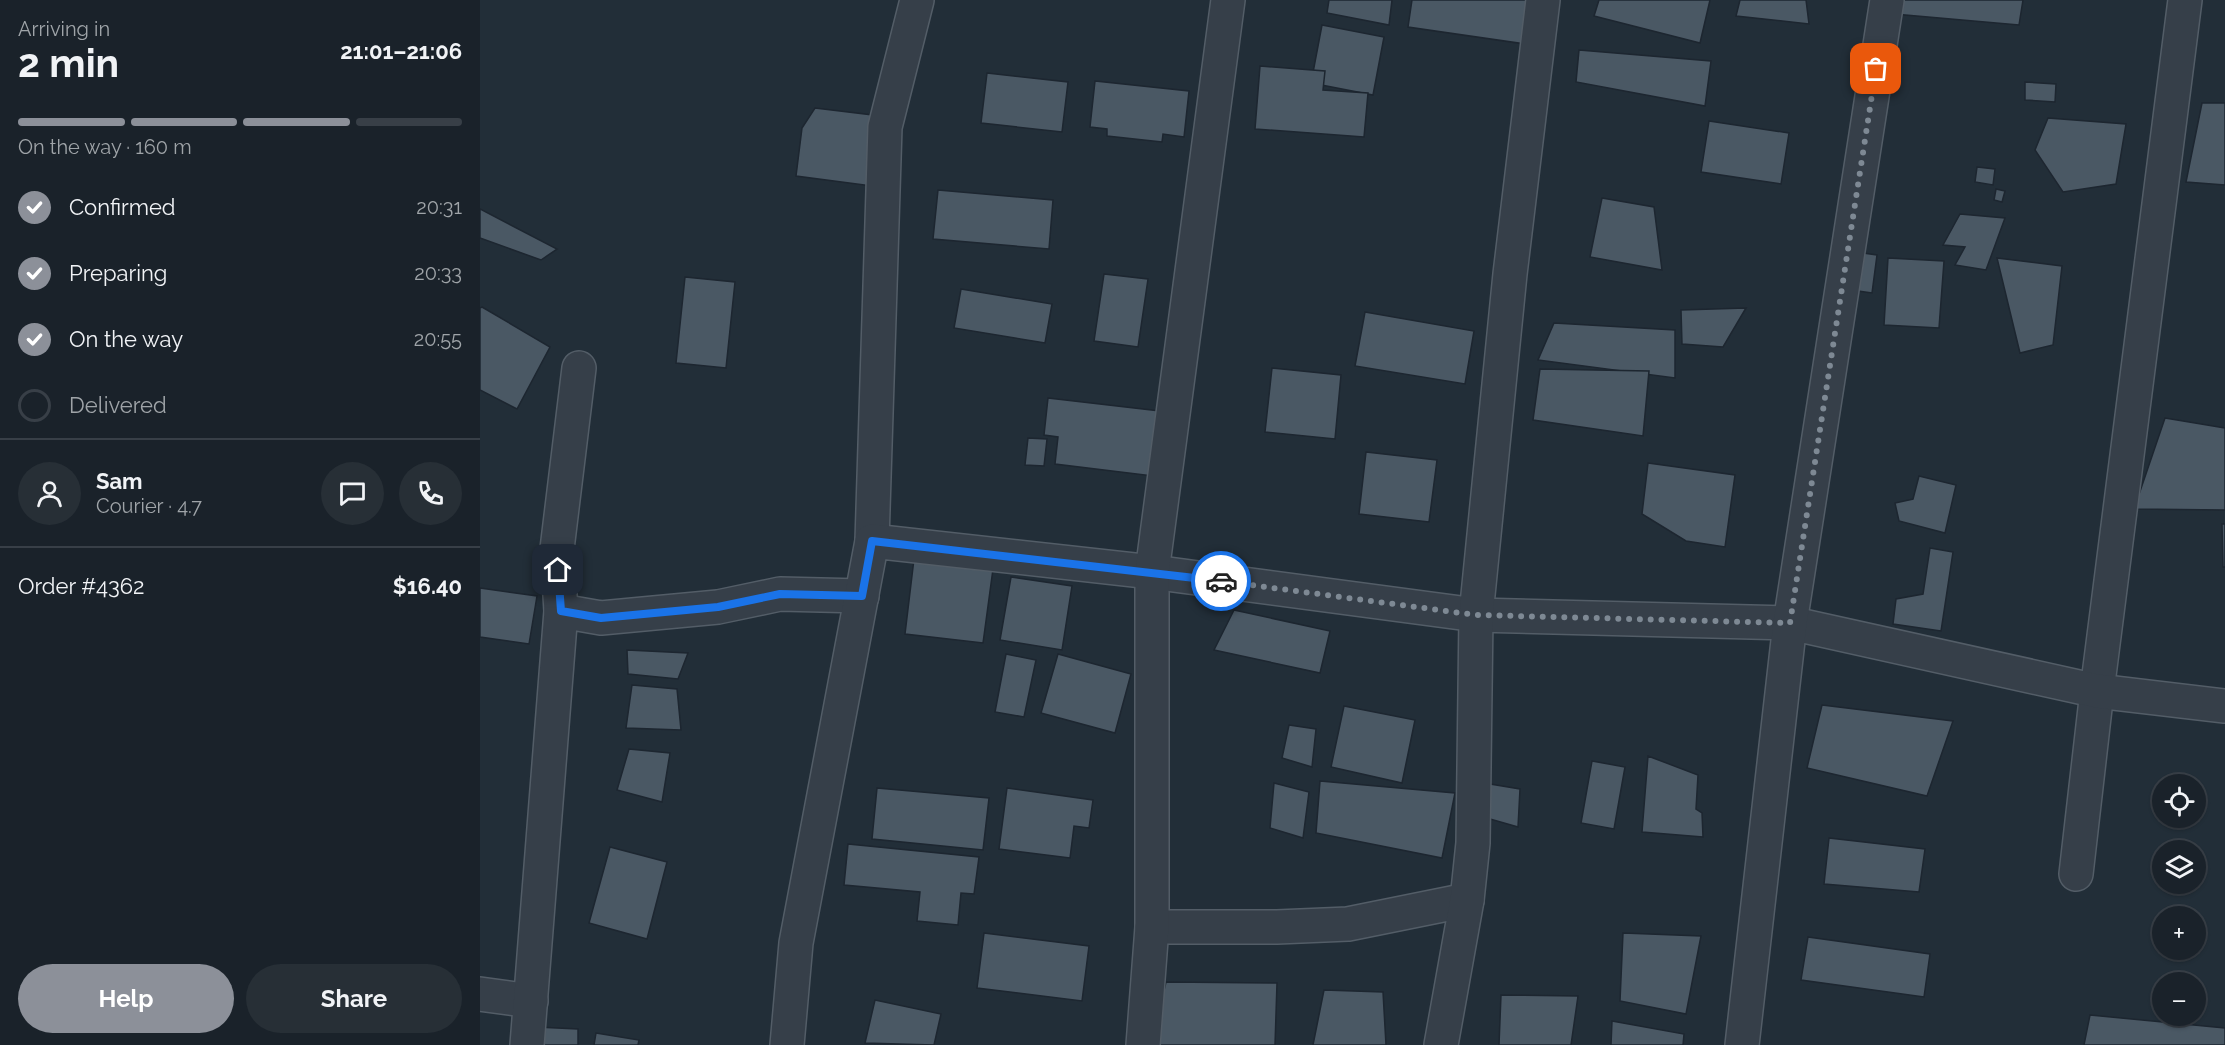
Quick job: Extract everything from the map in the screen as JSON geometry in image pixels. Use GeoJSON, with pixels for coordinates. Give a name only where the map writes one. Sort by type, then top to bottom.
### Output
{"type":"FeatureCollection","features":[{"type":"Feature","properties":{"kind":"street"},"geometry":{"type":"LineString","coordinates":[[787,1045],[796,943],[872,541],[885,126],[917,0]]}},
{"type":"Feature","properties":{"kind":"street"},"geometry":{"type":"LineString","coordinates":[[1143,1045],[1152,927],[1152,572],[1228,0]]}},
{"type":"Feature","properties":{"kind":"street"},"geometry":{"type":"LineString","coordinates":[[1442,1045],[1467,900],[1473,843],[1476,615],[1510,274],[1543,0]]}},
{"type":"Feature","properties":{"kind":"street"},"geometry":{"type":"LineString","coordinates":[[1742,1045],[1790,623],[1887,0]]}},
{"type":"Feature","properties":{"kind":"street"},"geometry":{"type":"LineString","coordinates":[[2076,874],[2097,691],[2185,0]]}},
{"type":"Feature","properties":{"kind":"street"},"geometry":{"type":"LineString","coordinates":[[527,1045],[561,611],[557,549],[579,368]]}},
{"type":"Feature","properties":{"kind":"street"},"geometry":{"type":"LineString","coordinates":[[872,541],[1152,572],[1476,615],[1790,623],[2097,691],[2225,706]]}},
{"type":"Feature","properties":{"kind":"street"},"geometry":{"type":"LineString","coordinates":[[561,611],[601,618],[718,607],[780,594],[862,596]]}},
{"type":"Feature","properties":{"kind":"street"},"geometry":{"type":"LineString","coordinates":[[1152,927],[1277,927],[1348,924],[1467,900]]}},
{"type":"Feature","properties":{"kind":"street"},"geometry":{"type":"LineString","coordinates":[[480,994],[531,1001]]}},
{"type":"Feature","properties":{"kind":"building"},"geometry":{"type":"Polygon","coordinates":[[[1329,0],[1392,0],[1389,25],[1327,13],[1329,0]]]}},
{"type":"Feature","properties":{"kind":"building"},"geometry":{"type":"Polygon","coordinates":[[[1412,0],[1538,0],[1532,45],[1408,27],[1412,0]]]}},
{"type":"Feature","properties":{"kind":"building"},"geometry":{"type":"Polygon","coordinates":[[[1599,0],[1710,0],[1700,43],[1594,16],[1599,0]]]}},
{"type":"Feature","properties":{"kind":"building"},"geometry":{"type":"Polygon","coordinates":[[[1740,0],[1806,0],[1809,24],[1736,16],[1740,0]]]}},
{"type":"Feature","properties":{"kind":"building"},"geometry":{"type":"Polygon","coordinates":[[[1900,0],[2023,0],[2019,25],[1894,14],[1900,0]]]}},
{"type":"Feature","properties":{"kind":"building"},"geometry":{"type":"Polygon","coordinates":[[[1322,25],[1384,37],[1373,95],[1311,83],[1322,25]]]}},
{"type":"Feature","properties":{"kind":"building"},"geometry":{"type":"Polygon","coordinates":[[[1579,50],[1711,61],[1705,106],[1576,82],[1579,50]]]}},
{"type":"Feature","properties":{"kind":"building"},"geometry":{"type":"Polygon","coordinates":[[[1260,66],[1325,71],[1323,90],[1368,93],[1364,137],[1255,129],[1260,66]]]}},
{"type":"Feature","properties":{"kind":"building"},"geometry":{"type":"Polygon","coordinates":[[[987,73],[1068,82],[1062,132],[981,123],[987,73]]]}},
{"type":"Feature","properties":{"kind":"building"},"geometry":{"type":"Polygon","coordinates":[[[1095,81],[1189,91],[1184,137],[1163,134],[1162,142],[1107,136],[1107,129],[1090,127],[1095,81]]]}},
{"type":"Feature","properties":{"kind":"building"},"geometry":{"type":"Polygon","coordinates":[[[2025,82],[2056,84],[2055,102],[2025,100],[2025,82]]]}},
{"type":"Feature","properties":{"kind":"building"},"geometry":{"type":"Polygon","coordinates":[[[2202,103],[2225,103],[2225,185],[2186,182],[2202,103]]]}},
{"type":"Feature","properties":{"kind":"building"},"geometry":{"type":"Polygon","coordinates":[[[815,108],[881,116],[872,186],[796,176],[802,128],[815,108]]]}},
{"type":"Feature","properties":{"kind":"building"},"geometry":{"type":"Polygon","coordinates":[[[2048,118],[2126,124],[2116,184],[2063,192],[2035,150],[2048,118]]]}},
{"type":"Feature","properties":{"kind":"building"},"geometry":{"type":"Polygon","coordinates":[[[1709,121],[1789,133],[1781,184],[1701,172],[1709,121]]]}},
{"type":"Feature","properties":{"kind":"building"},"geometry":{"type":"Polygon","coordinates":[[[1977,167],[1995,169],[1993,185],[1975,182],[1977,167]]]}},
{"type":"Feature","properties":{"kind":"building"},"geometry":{"type":"Polygon","coordinates":[[[1996,189],[2005,191],[2002,202],[1994,200],[1996,189]]]}},
{"type":"Feature","properties":{"kind":"building"},"geometry":{"type":"Polygon","coordinates":[[[938,190],[1053,200],[1049,249],[933,239],[938,190]]]}},
{"type":"Feature","properties":{"kind":"building"},"geometry":{"type":"Polygon","coordinates":[[[1602,198],[1654,207],[1662,270],[1590,257],[1602,198]]]}},
{"type":"Feature","properties":{"kind":"building"},"geometry":{"type":"Polygon","coordinates":[[[480,209],[557,249],[541,260],[480,238],[480,209]]]}},
{"type":"Feature","properties":{"kind":"building"},"geometry":{"type":"Polygon","coordinates":[[[1960,214],[2005,218],[1986,270],[1955,265],[1965,247],[1943,245],[1960,214]]]}},
{"type":"Feature","properties":{"kind":"building"},"geometry":{"type":"Polygon","coordinates":[[[1863,253],[1877,255],[1872,293],[1858,291],[1863,253]]]}},
{"type":"Feature","properties":{"kind":"building"},"geometry":{"type":"Polygon","coordinates":[[[1888,258],[1944,261],[1939,328],[1884,325],[1888,258]]]}},
{"type":"Feature","properties":{"kind":"building"},"geometry":{"type":"Polygon","coordinates":[[[1997,258],[2062,266],[2053,345],[2020,353],[1997,258]]]}},
{"type":"Feature","properties":{"kind":"building"},"geometry":{"type":"Polygon","coordinates":[[[1104,274],[1148,279],[1138,347],[1094,341],[1104,274]]]}},
{"type":"Feature","properties":{"kind":"building"},"geometry":{"type":"Polygon","coordinates":[[[685,277],[735,282],[726,368],[676,363],[685,277]]]}},
{"type":"Feature","properties":{"kind":"building"},"geometry":{"type":"Polygon","coordinates":[[[961,289],[1052,304],[1045,343],[954,328],[961,289]]]}},
{"type":"Feature","properties":{"kind":"building"},"geometry":{"type":"Polygon","coordinates":[[[482,307],[550,347],[517,409],[480,390],[480,308],[482,307]]]}},
{"type":"Feature","properties":{"kind":"building"},"geometry":{"type":"Polygon","coordinates":[[[1746,308],[1723,347],[1682,344],[1681,310],[1746,308]]]}},
{"type":"Feature","properties":{"kind":"building"},"geometry":{"type":"Polygon","coordinates":[[[1365,312],[1474,331],[1465,384],[1355,366],[1365,312]]]}},
{"type":"Feature","properties":{"kind":"building"},"geometry":{"type":"Polygon","coordinates":[[[1554,323],[1675,330],[1675,378],[1538,360],[1554,323]]]}},
{"type":"Feature","properties":{"kind":"building"},"geometry":{"type":"Polygon","coordinates":[[[1272,368],[1341,375],[1335,439],[1265,432],[1272,368]]]}},
{"type":"Feature","properties":{"kind":"building"},"geometry":{"type":"Polygon","coordinates":[[[1540,369],[1649,371],[1643,436],[1533,420],[1540,369]]]}},
{"type":"Feature","properties":{"kind":"building"},"geometry":{"type":"Polygon","coordinates":[[[1048,398],[1160,411],[1153,476],[1055,464],[1058,437],[1044,435],[1048,398]]]}},
{"type":"Feature","properties":{"kind":"building"},"geometry":{"type":"Polygon","coordinates":[[[2165,418],[2225,428],[2225,510],[2134,509],[2165,418]]]}},
{"type":"Feature","properties":{"kind":"building"},"geometry":{"type":"Polygon","coordinates":[[[1028,438],[1047,439],[1044,466],[1025,465],[1028,438]]]}},
{"type":"Feature","properties":{"kind":"building"},"geometry":{"type":"Polygon","coordinates":[[[1366,452],[1437,460],[1429,522],[1359,514],[1366,452]]]}},
{"type":"Feature","properties":{"kind":"building"},"geometry":{"type":"Polygon","coordinates":[[[1648,463],[1735,475],[1725,547],[1686,541],[1642,514],[1648,463]]]}},
{"type":"Feature","properties":{"kind":"building"},"geometry":{"type":"Polygon","coordinates":[[[1919,476],[1956,485],[1945,533],[1899,521],[1895,503],[1913,499],[1919,476]]]}},
{"type":"Feature","properties":{"kind":"building"},"geometry":{"type":"Polygon","coordinates":[[[2222,524],[2225,524],[2225,567],[2223,567],[2222,524]]]}},
{"type":"Feature","properties":{"kind":"building"},"geometry":{"type":"Polygon","coordinates":[[[1930,548],[1953,552],[1941,631],[1893,624],[1896,599],[1923,594],[1930,548]]]}},
{"type":"Feature","properties":{"kind":"building"},"geometry":{"type":"Polygon","coordinates":[[[914,559],[993,569],[983,643],[905,634],[914,559]]]}},
{"type":"Feature","properties":{"kind":"building"},"geometry":{"type":"Polygon","coordinates":[[[1011,577],[1072,586],[1062,650],[1000,640],[1011,577]]]}},
{"type":"Feature","properties":{"kind":"building"},"geometry":{"type":"Polygon","coordinates":[[[480,588],[537,596],[529,644],[480,637],[480,588]]]}},
{"type":"Feature","properties":{"kind":"building"},"geometry":{"type":"Polygon","coordinates":[[[1234,610],[1330,631],[1320,673],[1214,650],[1234,610]]]}},
{"type":"Feature","properties":{"kind":"building"},"geometry":{"type":"Polygon","coordinates":[[[627,650],[688,653],[678,679],[628,674],[627,650]]]}},
{"type":"Feature","properties":{"kind":"building"},"geometry":{"type":"Polygon","coordinates":[[[1006,654],[1036,660],[1024,717],[995,712],[1006,654]]]}},
{"type":"Feature","properties":{"kind":"building"},"geometry":{"type":"Polygon","coordinates":[[[1058,654],[1131,674],[1115,733],[1041,713],[1058,654]]]}},
{"type":"Feature","properties":{"kind":"building"},"geometry":{"type":"Polygon","coordinates":[[[632,685],[677,689],[681,730],[626,728],[632,685]]]}},
{"type":"Feature","properties":{"kind":"building"},"geometry":{"type":"Polygon","coordinates":[[[1822,705],[1953,721],[1927,796],[1807,768],[1822,705]]]}},
{"type":"Feature","properties":{"kind":"building"},"geometry":{"type":"Polygon","coordinates":[[[1344,706],[1415,720],[1402,783],[1331,767],[1344,706]]]}},
{"type":"Feature","properties":{"kind":"building"},"geometry":{"type":"Polygon","coordinates":[[[1289,725],[1316,729],[1312,767],[1282,758],[1289,725]]]}},
{"type":"Feature","properties":{"kind":"building"},"geometry":{"type":"Polygon","coordinates":[[[629,749],[670,753],[662,802],[617,790],[629,749]]]}},
{"type":"Feature","properties":{"kind":"building"},"geometry":{"type":"Polygon","coordinates":[[[1648,756],[1698,775],[1696,809],[1702,813],[1703,837],[1642,832],[1648,756]]]}},
{"type":"Feature","properties":{"kind":"building"},"geometry":{"type":"Polygon","coordinates":[[[1592,761],[1625,767],[1614,829],[1581,823],[1592,761]]]}},
{"type":"Feature","properties":{"kind":"building"},"geometry":{"type":"Polygon","coordinates":[[[1320,781],[1455,793],[1442,858],[1316,833],[1320,781]]]}},
{"type":"Feature","properties":{"kind":"building"},"geometry":{"type":"Polygon","coordinates":[[[1274,783],[1309,792],[1303,838],[1270,828],[1274,783]]]}},
{"type":"Feature","properties":{"kind":"building"},"geometry":{"type":"Polygon","coordinates":[[[1484,783],[1520,789],[1518,827],[1483,817],[1484,783]]]}},
{"type":"Feature","properties":{"kind":"building"},"geometry":{"type":"Polygon","coordinates":[[[877,788],[989,798],[983,850],[872,839],[877,788]]]}},
{"type":"Feature","properties":{"kind":"building"},"geometry":{"type":"Polygon","coordinates":[[[1007,788],[1093,800],[1089,828],[1074,826],[1070,858],[999,849],[1007,788]]]}},
{"type":"Feature","properties":{"kind":"building"},"geometry":{"type":"Polygon","coordinates":[[[1829,838],[1925,849],[1919,892],[1824,884],[1829,838]]]}},
{"type":"Feature","properties":{"kind":"building"},"geometry":{"type":"Polygon","coordinates":[[[848,844],[979,857],[974,894],[961,893],[958,925],[917,921],[920,892],[844,885],[848,844]]]}},
{"type":"Feature","properties":{"kind":"building"},"geometry":{"type":"Polygon","coordinates":[[[610,847],[667,862],[647,939],[589,923],[610,847]]]}},
{"type":"Feature","properties":{"kind":"building"},"geometry":{"type":"Polygon","coordinates":[[[984,933],[1089,946],[1082,1001],[977,988],[984,933]]]}},
{"type":"Feature","properties":{"kind":"building"},"geometry":{"type":"Polygon","coordinates":[[[1623,933],[1701,936],[1686,1014],[1620,1001],[1623,933]]]}},
{"type":"Feature","properties":{"kind":"building"},"geometry":{"type":"Polygon","coordinates":[[[1808,937],[1930,954],[1924,997],[1801,980],[1808,937]]]}},
{"type":"Feature","properties":{"kind":"building"},"geometry":{"type":"Polygon","coordinates":[[[1166,982],[1277,983],[1275,1045],[1151,1045],[1166,982]]]}},
{"type":"Feature","properties":{"kind":"building"},"geometry":{"type":"Polygon","coordinates":[[[1324,990],[1383,992],[1386,1045],[1313,1045],[1324,990]]]}},
{"type":"Feature","properties":{"kind":"building"},"geometry":{"type":"Polygon","coordinates":[[[1501,995],[1578,996],[1571,1045],[1499,1045],[1501,995]]]}},
{"type":"Feature","properties":{"kind":"building"},"geometry":{"type":"Polygon","coordinates":[[[875,1000],[941,1014],[934,1045],[865,1043],[875,1000]]]}},
{"type":"Feature","properties":{"kind":"building"},"geometry":{"type":"Polygon","coordinates":[[[2090,1015],[2152,1021],[2152,1026],[2225,1028],[2225,1045],[2084,1045],[2090,1015]]]}},
{"type":"Feature","properties":{"kind":"building"},"geometry":{"type":"Polygon","coordinates":[[[1612,1021],[1684,1034],[1683,1045],[1611,1045],[1612,1021]]]}},
{"type":"Feature","properties":{"kind":"building"},"geometry":{"type":"Polygon","coordinates":[[[536,1027],[578,1029],[578,1045],[535,1045],[536,1027]]]}},
{"type":"Feature","properties":{"kind":"building"},"geometry":{"type":"Polygon","coordinates":[[[596,1033],[639,1040],[638,1045],[594,1045],[596,1033]]]}},
{"type":"Feature","properties":{"kind":"way so far"},"geometry":{"type":"LineString","coordinates":[[1221,581],[1476,615],[1790,623],[1876,69]]}},
{"type":"Feature","properties":{"kind":"route"},"geometry":{"type":"LineString","coordinates":[[558,570],[561,611],[601,618],[718,607],[780,594],[862,596],[872,541],[1221,581]]}}]}
